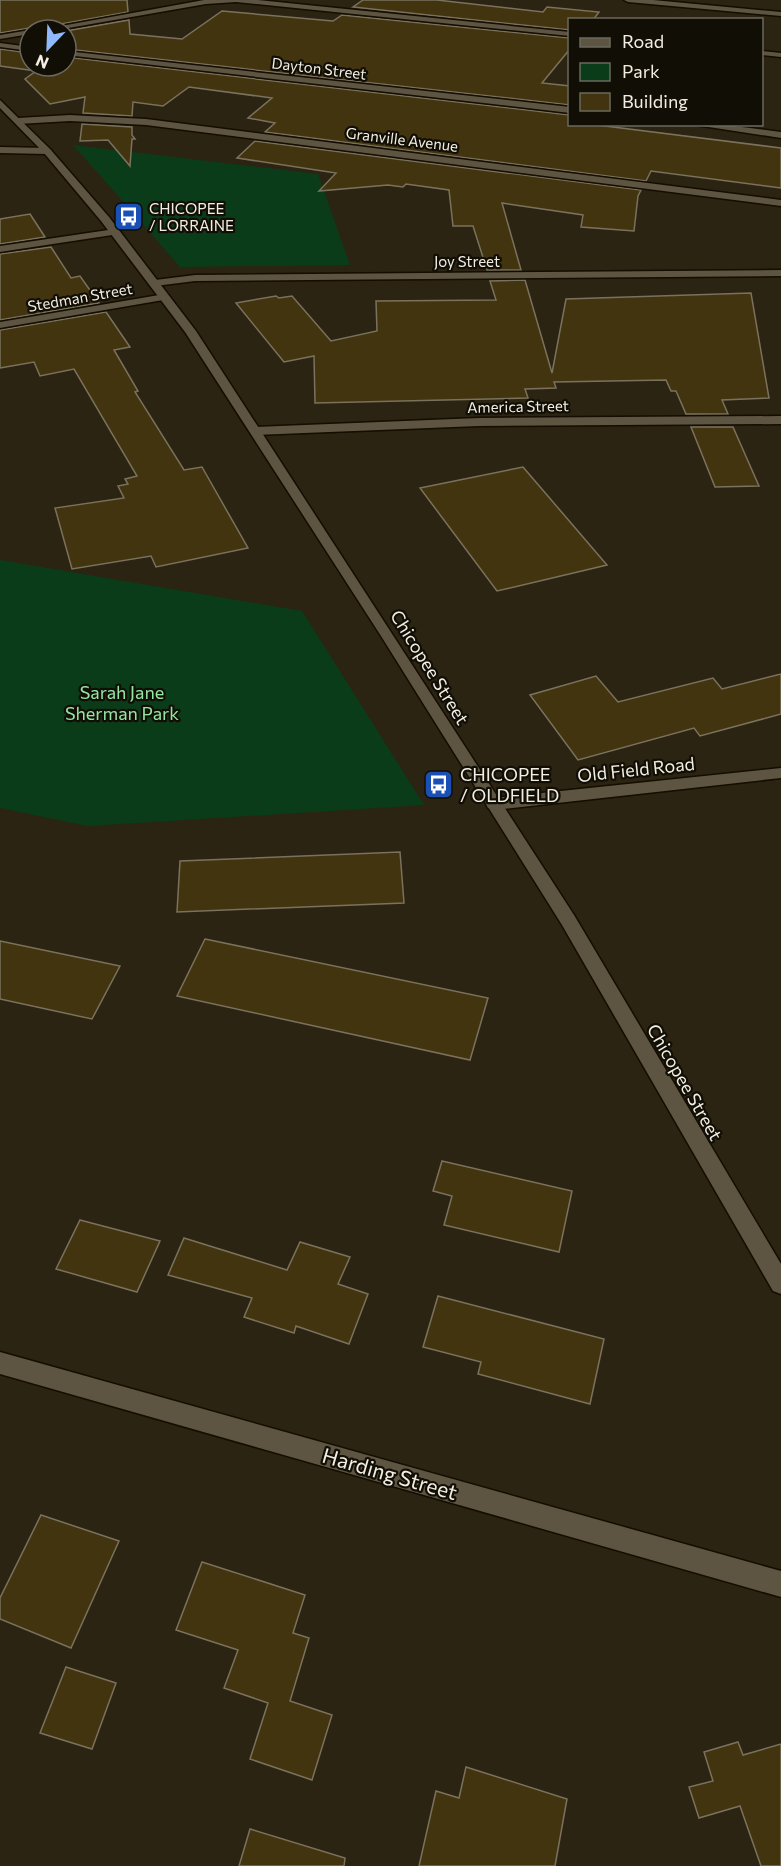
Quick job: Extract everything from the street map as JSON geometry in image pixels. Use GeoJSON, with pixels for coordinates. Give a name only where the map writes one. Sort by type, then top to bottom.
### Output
{"type":"FeatureCollection","features":[{"type":"Feature","properties":{"kind":"street"},"geometry":{"type":"LineString","coordinates":[[78,24],[236,0],[568,34]]}},
{"type":"Feature","properties":{"kind":"street"},"geometry":{"type":"LineString","coordinates":[[628,0],[781,14]]}},
{"type":"Feature","properties":{"kind":"street"},"geometry":{"type":"LineString","coordinates":[[0,37],[18,34]]}},
{"type":"Feature","properties":{"kind":"street"},"geometry":{"type":"LineString","coordinates":[[0,45],[18,47]]}},
{"type":"Feature","properties":{"kind":"street"},"geometry":{"type":"LineString","coordinates":[[763,53],[781,55]]}},
{"type":"Feature","properties":{"kind":"street","name":"Dayton Street"},"geometry":{"type":"LineString","coordinates":[[78,54],[568,110]]}},
{"type":"Feature","properties":{"kind":"street","name":"Chicopee Street"},"geometry":{"type":"LineString","coordinates":[[0,103],[46,151],[115,232],[165,297],[255,430],[568,920],[781,1284]]}},
{"type":"Feature","properties":{"kind":"street","name":"Granville Avenue"},"geometry":{"type":"LineString","coordinates":[[18,121],[70,118],[146,122],[781,203]]}},
{"type":"Feature","properties":{"kind":"street"},"geometry":{"type":"LineString","coordinates":[[709,126],[781,135]]}},
{"type":"Feature","properties":{"kind":"street"},"geometry":{"type":"LineString","coordinates":[[0,150],[46,151]]}},
{"type":"Feature","properties":{"kind":"street"},"geometry":{"type":"LineString","coordinates":[[0,249],[115,232]]}},
{"type":"Feature","properties":{"kind":"street","name":"Joy Street"},"geometry":{"type":"LineString","coordinates":[[154,283],[195,278],[781,273]]}},
{"type":"Feature","properties":{"kind":"street","name":"Stedman Street"},"geometry":{"type":"LineString","coordinates":[[0,325],[165,297]]}},
{"type":"Feature","properties":{"kind":"street","name":"America Street"},"geometry":{"type":"LineString","coordinates":[[255,430],[479,422],[781,420]]}},
{"type":"Feature","properties":{"kind":"street","name":"Old Field Road"},"geometry":{"type":"LineString","coordinates":[[494,804],[781,773]]}},
{"type":"Feature","properties":{"kind":"street","name":"Harding Street"},"geometry":{"type":"LineString","coordinates":[[0,1363],[781,1584]]}},
{"type":"Feature","properties":{"kind":"green space"},"geometry":{"type":"Polygon","coordinates":[[[73,145],[318,174],[350,265],[180,267],[133,213],[136,210],[132,206],[127,206],[73,145]]]}},
{"type":"Feature","properties":{"kind":"green space","name":"Sarah Jane Sherman Park"},"geometry":{"type":"Polygon","coordinates":[[[0,560],[302,611],[424,805],[88,826],[0,808],[0,560]]]}},
{"type":"Feature","properties":{"kind":"building"},"geometry":{"type":"Polygon","coordinates":[[[0,0],[127,0],[128,12],[78,21],[78,18],[18,18],[18,30],[0,33],[0,0]]]}},
{"type":"Feature","properties":{"kind":"building"},"geometry":{"type":"Polygon","coordinates":[[[363,0],[437,0],[543,12],[547,7],[599,12],[594,18],[568,18],[568,30],[353,7],[363,0]]]}},
{"type":"Feature","properties":{"kind":"building"},"geometry":{"type":"Polygon","coordinates":[[[222,11],[333,21],[342,15],[568,38],[568,51],[542,83],[568,86],[568,105],[78,50],[78,29],[129,20],[130,34],[182,39],[222,11]]]}},
{"type":"Feature","properties":{"kind":"building"},"geometry":{"type":"Polygon","coordinates":[[[0,49],[18,51],[18,68],[0,66],[0,49]]]}},
{"type":"Feature","properties":{"kind":"building"},"geometry":{"type":"Polygon","coordinates":[[[78,58],[568,115],[568,126],[605,126],[781,148],[781,188],[651,171],[646,181],[265,132],[275,123],[248,118],[272,98],[189,87],[163,106],[133,102],[132,116],[83,113],[85,97],[50,104],[25,79],[78,78],[78,58]]]}},
{"type":"Feature","properties":{"kind":"building"},"geometry":{"type":"Polygon","coordinates":[[[82,124],[132,127],[132,135],[135,139],[132,139],[130,166],[108,140],[80,141],[82,124]]]}},
{"type":"Feature","properties":{"kind":"building"},"geometry":{"type":"Polygon","coordinates":[[[255,141],[641,190],[638,196],[634,231],[581,227],[583,215],[502,203],[521,270],[487,270],[473,226],[453,226],[449,190],[406,184],[403,187],[388,185],[319,191],[336,173],[237,158],[255,141]]]}},
{"type":"Feature","properties":{"kind":"building"},"geometry":{"type":"Polygon","coordinates":[[[30,214],[45,237],[0,244],[0,219],[30,214]]]}},
{"type":"Feature","properties":{"kind":"building"},"geometry":{"type":"Polygon","coordinates":[[[51,247],[71,278],[80,276],[99,303],[0,320],[0,254],[51,247]]]}},
{"type":"Feature","properties":{"kind":"building"},"geometry":{"type":"Polygon","coordinates":[[[525,280],[552,373],[566,299],[751,293],[769,398],[722,400],[728,414],[686,414],[676,391],[671,391],[666,380],[554,382],[556,388],[525,389],[528,398],[315,403],[314,356],[284,362],[236,303],[276,296],[279,298],[292,296],[331,341],[377,331],[376,301],[496,300],[490,281],[525,280]]]}},
{"type":"Feature","properties":{"kind":"building"},"geometry":{"type":"Polygon","coordinates":[[[106,312],[130,347],[114,350],[138,391],[135,392],[184,470],[202,467],[248,548],[156,567],[151,556],[72,569],[55,508],[124,498],[118,486],[128,484],[125,479],[137,476],[74,369],[40,376],[34,362],[0,368],[0,330],[106,312]]]}},
{"type":"Feature","properties":{"kind":"building"},"geometry":{"type":"Polygon","coordinates":[[[691,427],[733,427],[759,486],[715,487],[691,427]]]}},
{"type":"Feature","properties":{"kind":"building"},"geometry":{"type":"Polygon","coordinates":[[[523,467],[607,565],[497,591],[420,488],[523,467]]]}},
{"type":"Feature","properties":{"kind":"building"},"geometry":{"type":"Polygon","coordinates":[[[781,674],[781,714],[700,736],[694,728],[578,760],[530,695],[596,676],[618,702],[713,678],[722,689],[781,674]]]}},
{"type":"Feature","properties":{"kind":"building"},"geometry":{"type":"Polygon","coordinates":[[[400,852],[404,903],[177,912],[180,861],[400,852]]]}},
{"type":"Feature","properties":{"kind":"building"},"geometry":{"type":"Polygon","coordinates":[[[205,939],[488,998],[470,1060],[177,996],[205,939]]]}},
{"type":"Feature","properties":{"kind":"building"},"geometry":{"type":"Polygon","coordinates":[[[0,941],[120,966],[92,1019],[0,999],[0,941]]]}},
{"type":"Feature","properties":{"kind":"building"},"geometry":{"type":"Polygon","coordinates":[[[442,1161],[572,1191],[559,1252],[444,1225],[452,1196],[433,1191],[442,1161]]]}},
{"type":"Feature","properties":{"kind":"building"},"geometry":{"type":"Polygon","coordinates":[[[80,1220],[160,1241],[137,1292],[56,1269],[80,1220]]]}},
{"type":"Feature","properties":{"kind":"building"},"geometry":{"type":"Polygon","coordinates":[[[184,1238],[287,1270],[300,1242],[350,1257],[338,1284],[368,1294],[349,1344],[296,1326],[294,1333],[244,1317],[252,1298],[168,1275],[184,1238]]]}},
{"type":"Feature","properties":{"kind":"building"},"geometry":{"type":"Polygon","coordinates":[[[438,1296],[604,1339],[590,1404],[478,1374],[481,1362],[423,1347],[438,1296]]]}},
{"type":"Feature","properties":{"kind":"building"},"geometry":{"type":"Polygon","coordinates":[[[41,1515],[119,1541],[71,1648],[0,1619],[0,1598],[41,1515]]]}},
{"type":"Feature","properties":{"kind":"building"},"geometry":{"type":"Polygon","coordinates":[[[202,1562],[305,1595],[293,1633],[309,1638],[290,1701],[332,1715],[312,1780],[250,1759],[268,1703],[224,1688],[238,1650],[176,1630],[202,1562]]]}},
{"type":"Feature","properties":{"kind":"building"},"geometry":{"type":"Polygon","coordinates":[[[66,1667],[116,1683],[92,1749],[40,1733],[66,1667]]]}},
{"type":"Feature","properties":{"kind":"building"},"geometry":{"type":"Polygon","coordinates":[[[738,1742],[743,1755],[781,1744],[781,1866],[761,1866],[740,1806],[699,1818],[689,1787],[713,1781],[704,1752],[738,1742]]]}},
{"type":"Feature","properties":{"kind":"building"},"geometry":{"type":"Polygon","coordinates":[[[466,1767],[567,1799],[555,1866],[419,1866],[436,1791],[459,1798],[466,1767]]]}},
{"type":"Feature","properties":{"kind":"building"},"geometry":{"type":"Polygon","coordinates":[[[250,1829],[345,1858],[344,1866],[239,1866],[250,1829]]]}},
{"type":"Feature","properties":{"kind":"place","name":"CHICOPEE / LORRAINE"},"geometry":{"type":"Point","coordinates":[128,217]}},
{"type":"Feature","properties":{"kind":"place","name":"CHICOPEE / OLDFIELD"},"geometry":{"type":"Point","coordinates":[439,784]}}]}
